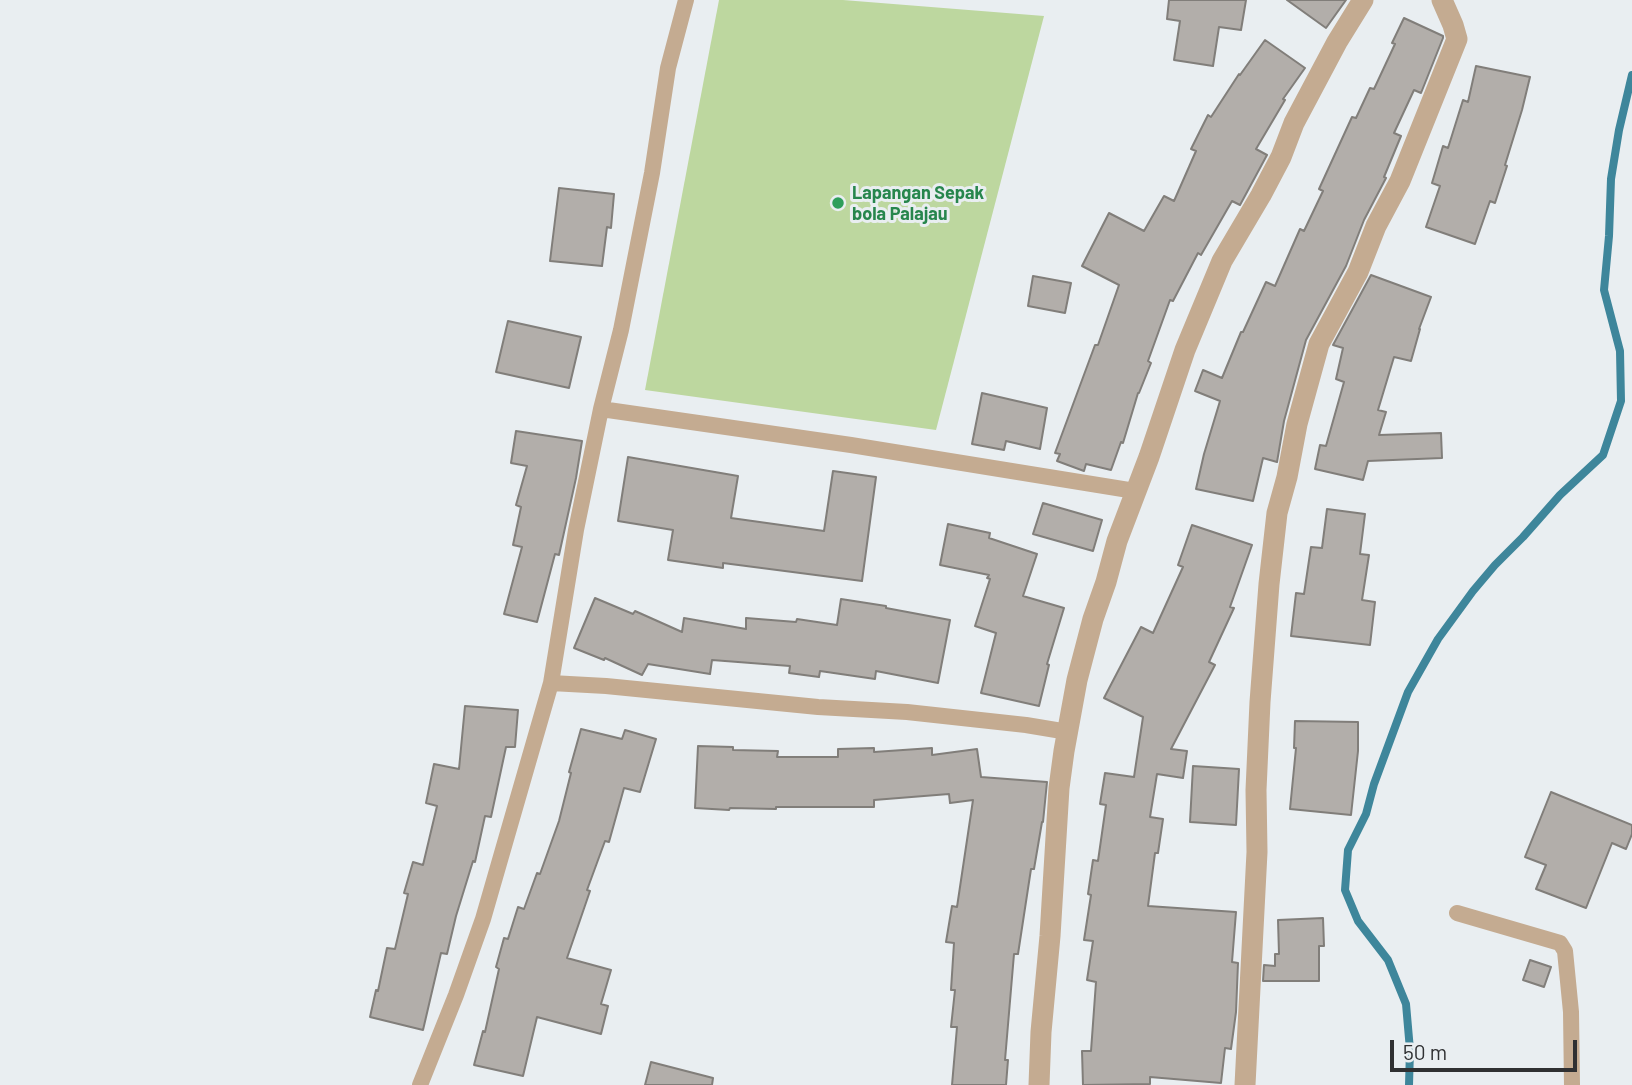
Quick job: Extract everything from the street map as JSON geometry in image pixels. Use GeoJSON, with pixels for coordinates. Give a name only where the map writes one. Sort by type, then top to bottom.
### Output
{"type":"FeatureCollection","features":[{"type":"Feature","properties":{"kind":"street"},"geometry":{"type":"LineString","coordinates":[[1038,1085],[1059,788],[1077,680],[1093,619],[1117,541],[1185,350],[1222,261],[1261,195],[1281,157],[1294,123],[1363,0]]}},
{"type":"Feature","properties":{"kind":"street"},"geometry":{"type":"LineString","coordinates":[[1245,1085],[1257,852],[1256,790],[1260,702],[1277,513],[1319,344],[1358,272],[1376,226],[1400,181],[1457,39],[1442,0]]}},
{"type":"Feature","properties":{"kind":"lane"},"geometry":{"type":"LineString","coordinates":[[420,1085],[483,919],[551,683],[576,530],[601,408],[621,330],[652,173],[668,68],[686,0]]}},
{"type":"Feature","properties":{"kind":"lane"},"geometry":{"type":"LineString","coordinates":[[601,408],[1135,491]]}},
{"type":"Feature","properties":{"kind":"lane"},"geometry":{"type":"LineString","coordinates":[[551,683],[606,685],[818,707],[907,712],[1068,732]]}},
{"type":"Feature","properties":{"kind":"lane"},"geometry":{"type":"LineString","coordinates":[[1457,914],[1560,943],[1565,951],[1571,1012],[1572,1085]]}},
{"type":"Feature","properties":{"kind":"green space","name":"Lapangan Sepak bola Palajau"},"geometry":{"type":"Polygon","coordinates":[[[719,0],[843,0],[1044,16],[936,430],[645,390],[719,0]]]}},
{"type":"Feature","properties":{"kind":"building"},"geometry":{"type":"Polygon","coordinates":[[[1169,0],[1246,0],[1241,30],[1219,27],[1213,66],[1174,60],[1180,21],[1167,19],[1169,0]]]}},
{"type":"Feature","properties":{"kind":"building"},"geometry":{"type":"Polygon","coordinates":[[[1287,0],[1346,0],[1326,28],[1287,0]]]}},
{"type":"Feature","properties":{"kind":"building"},"geometry":{"type":"Polygon","coordinates":[[[1404,18],[1443,38],[1421,93],[1414,90],[1394,133],[1401,136],[1384,177],[1386,178],[1364,220],[1346,266],[1306,340],[1284,421],[1277,462],[1263,458],[1253,501],[1196,489],[1220,401],[1195,391],[1203,370],[1222,378],[1266,282],[1275,286],[1300,229],[1304,231],[1323,191],[1319,189],[1352,117],[1356,118],[1370,88],[1374,89],[1404,18]]]}},
{"type":"Feature","properties":{"kind":"building"},"geometry":{"type":"Polygon","coordinates":[[[1265,40],[1305,68],[1283,99],[1285,100],[1256,149],[1267,155],[1240,205],[1232,201],[1201,255],[1198,253],[1173,301],[1170,300],[1148,361],[1151,363],[1111,470],[1086,464],[1084,471],[1057,461],[1060,454],[1055,453],[1119,285],[1082,266],[1109,213],[1144,231],[1164,196],[1174,201],[1196,151],[1191,149],[1208,115],[1211,117],[1265,40]]]}},
{"type":"Feature","properties":{"kind":"building"},"geometry":{"type":"Polygon","coordinates":[[[1476,66],[1530,77],[1495,203],[1490,201],[1475,244],[1426,227],[1440,186],[1432,183],[1443,146],[1448,148],[1463,100],[1468,102],[1476,66]]]}},
{"type":"Feature","properties":{"kind":"building"},"geometry":{"type":"Polygon","coordinates":[[[559,188],[614,194],[611,228],[607,227],[602,266],[550,261],[559,188]]]}},
{"type":"Feature","properties":{"kind":"building"},"geometry":{"type":"Polygon","coordinates":[[[1371,275],[1431,297],[1411,361],[1394,357],[1378,410],[1386,412],[1379,435],[1441,433],[1442,458],[1368,461],[1363,480],[1315,469],[1320,445],[1326,446],[1344,382],[1336,379],[1343,348],[1333,345],[1371,275]]]}},
{"type":"Feature","properties":{"kind":"building"},"geometry":{"type":"Polygon","coordinates":[[[1033,276],[1071,283],[1065,313],[1028,306],[1033,276]]]}},
{"type":"Feature","properties":{"kind":"building"},"geometry":{"type":"Polygon","coordinates":[[[508,321],[581,337],[569,388],[496,372],[508,321]]]}},
{"type":"Feature","properties":{"kind":"building"},"geometry":{"type":"Polygon","coordinates":[[[982,393],[1047,408],[1040,449],[1006,441],[1004,450],[972,444],[982,393]]]}},
{"type":"Feature","properties":{"kind":"building"},"geometry":{"type":"Polygon","coordinates":[[[516,431],[582,441],[559,555],[555,554],[537,622],[504,614],[522,547],[513,545],[521,507],[516,505],[527,466],[511,463],[516,431]]]}},
{"type":"Feature","properties":{"kind":"building"},"geometry":{"type":"Polygon","coordinates":[[[628,457],[738,476],[731,518],[824,531],[833,471],[876,477],[862,581],[723,563],[723,568],[668,560],[673,530],[618,521],[628,457]]]}},
{"type":"Feature","properties":{"kind":"building"},"geometry":{"type":"Polygon","coordinates":[[[1043,503],[1102,520],[1093,551],[1033,534],[1043,503]]]}},
{"type":"Feature","properties":{"kind":"building"},"geometry":{"type":"Polygon","coordinates":[[[1327,509],[1365,514],[1360,554],[1369,555],[1362,600],[1375,602],[1370,645],[1291,636],[1296,593],[1304,594],[1311,547],[1322,548],[1327,509]]]}},
{"type":"Feature","properties":{"kind":"building"},"geometry":{"type":"Polygon","coordinates":[[[948,524],[990,533],[989,538],[1037,554],[1023,596],[1064,608],[1047,664],[1049,665],[1039,706],[981,693],[996,633],[975,626],[990,579],[987,578],[989,575],[940,565],[948,524]]]}},
{"type":"Feature","properties":{"kind":"building"},"geometry":{"type":"Polygon","coordinates":[[[1192,525],[1252,545],[1230,607],[1234,608],[1209,662],[1215,665],[1171,749],[1187,751],[1183,778],[1157,774],[1150,817],[1163,819],[1158,853],[1155,853],[1148,906],[1236,912],[1232,962],[1238,963],[1231,1049],[1225,1048],[1221,1083],[1150,1077],[1150,1084],[1083,1085],[1082,1051],[1091,1051],[1096,982],[1087,980],[1093,941],[1084,940],[1093,860],[1098,861],[1106,805],[1100,804],[1105,773],[1134,777],[1143,717],[1104,698],[1141,627],[1153,633],[1183,567],[1178,565],[1192,525]]]}},
{"type":"Feature","properties":{"kind":"building"},"geometry":{"type":"Polygon","coordinates":[[[595,598],[633,614],[635,611],[682,632],[684,618],[746,629],[746,618],[796,622],[797,619],[837,625],[841,599],[950,620],[938,683],[876,671],[875,679],[820,671],[819,677],[789,673],[790,666],[712,660],[710,674],[648,664],[642,675],[605,658],[604,660],[574,648],[595,598]]]}},
{"type":"Feature","properties":{"kind":"building"},"geometry":{"type":"Polygon","coordinates":[[[465,706],[518,710],[515,747],[506,747],[491,817],[485,816],[475,862],[473,861],[456,916],[447,954],[441,953],[423,1030],[370,1017],[387,948],[395,949],[408,894],[404,893],[413,862],[423,865],[437,806],[426,803],[434,764],[459,769],[465,706]]]}},
{"type":"Feature","properties":{"kind":"building"},"geometry":{"type":"Polygon","coordinates":[[[1295,721],[1358,722],[1358,751],[1351,815],[1290,809],[1296,748],[1295,721]]]}},
{"type":"Feature","properties":{"kind":"building"},"geometry":{"type":"Polygon","coordinates":[[[581,729],[622,739],[625,730],[656,739],[640,792],[624,788],[609,842],[605,841],[587,890],[590,891],[567,958],[611,970],[601,1004],[608,1006],[601,1034],[537,1017],[523,1076],[474,1065],[483,1031],[485,1032],[504,938],[508,939],[518,907],[524,909],[537,873],[540,874],[559,821],[581,729]]]}},
{"type":"Feature","properties":{"kind":"building"},"geometry":{"type":"Polygon","coordinates":[[[698,746],[778,751],[777,757],[838,757],[838,749],[874,748],[874,752],[932,748],[932,755],[977,749],[981,777],[1047,782],[1043,822],[1034,869],[1031,869],[1018,954],[1014,954],[1005,1060],[1008,1060],[1006,1085],[952,1085],[957,1027],[951,1027],[955,990],[951,990],[954,943],[946,942],[952,906],[957,907],[973,800],[950,803],[949,794],[874,800],[874,807],[729,810],[695,808],[698,746]]]}},
{"type":"Feature","properties":{"kind":"building"},"geometry":{"type":"Polygon","coordinates":[[[1193,766],[1239,769],[1236,825],[1190,822],[1193,766]]]}},
{"type":"Feature","properties":{"kind":"building"},"geometry":{"type":"Polygon","coordinates":[[[1551,792],[1632,825],[1632,834],[1626,849],[1612,843],[1586,908],[1536,889],[1546,865],[1525,857],[1551,792]]]}},
{"type":"Feature","properties":{"kind":"building"},"geometry":{"type":"Polygon","coordinates":[[[1323,918],[1324,946],[1319,946],[1319,981],[1263,981],[1264,965],[1275,966],[1275,954],[1279,954],[1278,920],[1323,918]]]}},
{"type":"Feature","properties":{"kind":"building"},"geometry":{"type":"Polygon","coordinates":[[[1530,960],[1551,967],[1544,987],[1523,980],[1530,960]]]}},
{"type":"Feature","properties":{"kind":"building"},"geometry":{"type":"Polygon","coordinates":[[[651,1062],[713,1078],[712,1085],[645,1085],[651,1062]]]}},
{"type":"Feature","properties":{"kind":"waterway"},"geometry":{"type":"LineString","coordinates":[[1409,1085],[1410,1050],[1406,1004],[1388,960],[1358,921],[1345,890],[1348,850],[1366,814],[1374,784],[1408,692],[1438,639],[1495,565],[1560,495],[1603,455],[1621,401],[1620,351],[1604,290],[1611,179],[1632,75]]}},
{"type":"Feature","properties":{"kind":"place","name":"Lapangan Sepak bola Palajau"},"geometry":{"type":"Point","coordinates":[838,203]}}]}
